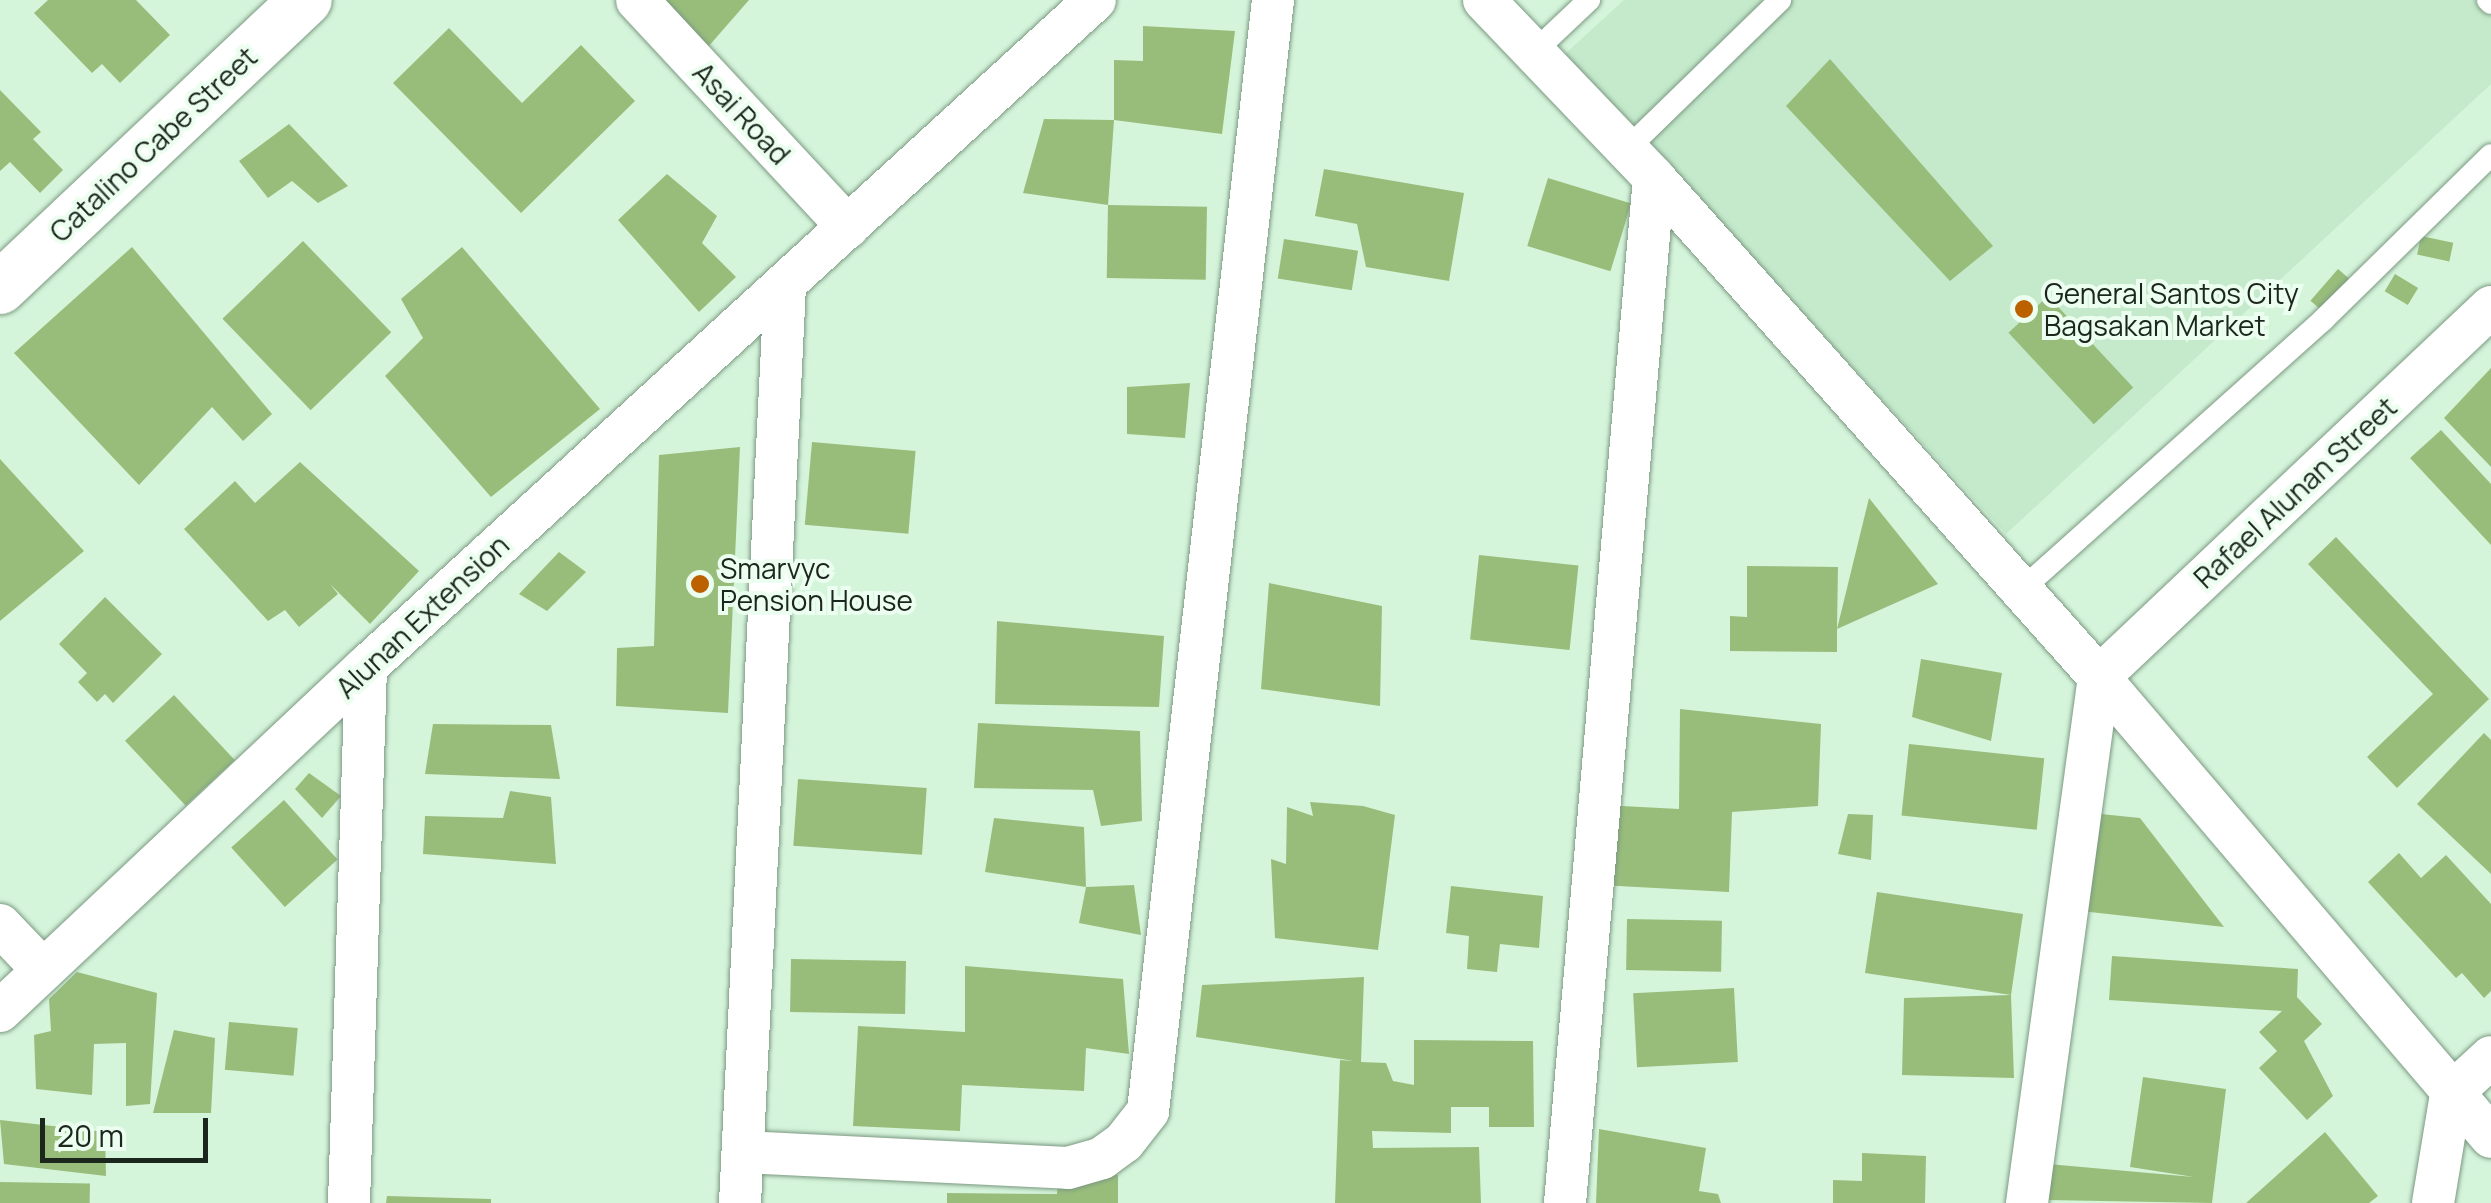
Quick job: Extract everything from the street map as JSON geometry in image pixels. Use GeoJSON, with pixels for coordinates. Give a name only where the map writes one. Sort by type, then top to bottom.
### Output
{"type":"FeatureCollection","features":[{"type":"Feature","properties":{"kind":"street","name":"Catalino Cabe Street"},"geometry":{"type":"LineString","coordinates":[[0,288],[306,0]]}},
{"type":"Feature","properties":{"kind":"street","name":"Asai Road"},"geometry":{"type":"LineString","coordinates":[[636,0],[848,227]]}},
{"type":"Feature","properties":{"kind":"street","name":"Alunan Extension"},"geometry":{"type":"LineString","coordinates":[[0,1011],[366,667],[1095,0]]}},
{"type":"Feature","properties":{"kind":"street"},"geometry":{"type":"LineString","coordinates":[[743,1152],[1068,1168],[1102,1158],[1124,1142],[1148,1111],[1273,0]]}},
{"type":"Feature","properties":{"kind":"street"},"geometry":{"type":"LineString","coordinates":[[1484,0],[1640,164],[2099,677],[2491,1137]]}},
{"type":"Feature","properties":{"kind":"street"},"geometry":{"type":"LineString","coordinates":[[1565,1203],[1640,164]]}},
{"type":"Feature","properties":{"kind":"street"},"geometry":{"type":"LineString","coordinates":[[740,1203],[785,285]]}},
{"type":"Feature","properties":{"kind":"street","name":"Rafael Alunan Street"},"geometry":{"type":"LineString","coordinates":[[2099,677],[2491,307]]}},
{"type":"Feature","properties":{"kind":"street"},"geometry":{"type":"LineString","coordinates":[[349,1203],[366,667]]}},
{"type":"Feature","properties":{"kind":"street"},"geometry":{"type":"LineString","coordinates":[[2027,1203],[2099,677]]}},
{"type":"Feature","properties":{"kind":"street"},"geometry":{"type":"LineString","coordinates":[[0,924],[43,970]]}},
{"type":"Feature","properties":{"kind":"street"},"geometry":{"type":"LineString","coordinates":[[2433,1203],[2451,1094],[2491,1057]]}},
{"type":"Feature","properties":{"kind":"lane"},"geometry":{"type":"LineString","coordinates":[[1534,52],[1589,0]]}},
{"type":"Feature","properties":{"kind":"lane"},"geometry":{"type":"LineString","coordinates":[[1640,164],[1780,0]]}},
{"type":"Feature","properties":{"kind":"lane"},"geometry":{"type":"LineString","coordinates":[[2020,591],[2322,320],[2491,155]]}},
{"type":"Feature","properties":{"kind":"shaded area","name":"General Santos City Bagsakan Market"},"geometry":{"type":"Polygon","coordinates":[[[1624,0],[2491,0],[2491,84],[2006,534],[1565,54],[1624,0]]]}},
{"type":"Feature","properties":{"kind":"building"},"geometry":{"type":"Polygon","coordinates":[[[48,0],[136,0],[170,35],[120,83],[102,64],[92,73],[34,13],[48,0]]]}},
{"type":"Feature","properties":{"kind":"building"},"geometry":{"type":"Polygon","coordinates":[[[665,0],[749,0],[708,47],[665,0]]]}},
{"type":"Feature","properties":{"kind":"building"},"geometry":{"type":"Polygon","coordinates":[[[1143,26],[1235,31],[1222,134],[1114,120],[1114,60],[1143,61],[1143,26]]]}},
{"type":"Feature","properties":{"kind":"building"},"geometry":{"type":"Polygon","coordinates":[[[449,28],[522,103],[581,45],[635,101],[521,213],[393,83],[449,28]]]}},
{"type":"Feature","properties":{"kind":"building"},"geometry":{"type":"Polygon","coordinates":[[[1830,59],[1993,246],[1950,281],[1786,106],[1830,59]]]}},
{"type":"Feature","properties":{"kind":"building"},"geometry":{"type":"Polygon","coordinates":[[[0,90],[41,132],[33,139],[63,170],[40,193],[10,162],[0,171],[0,90]]]}},
{"type":"Feature","properties":{"kind":"building"},"geometry":{"type":"Polygon","coordinates":[[[1044,119],[1114,120],[1108,205],[1023,193],[1044,119]]]}},
{"type":"Feature","properties":{"kind":"building"},"geometry":{"type":"Polygon","coordinates":[[[289,124],[348,186],[318,203],[292,181],[268,198],[239,161],[289,124]]]}},
{"type":"Feature","properties":{"kind":"building"},"geometry":{"type":"Polygon","coordinates":[[[1324,169],[1464,193],[1449,281],[1366,267],[1357,224],[1315,216],[1324,169]]]}},
{"type":"Feature","properties":{"kind":"building"},"geometry":{"type":"Polygon","coordinates":[[[667,174],[717,216],[702,243],[736,277],[699,312],[618,220],[667,174]]]}},
{"type":"Feature","properties":{"kind":"building"},"geometry":{"type":"Polygon","coordinates":[[[1548,178],[1631,203],[1610,271],[1527,246],[1548,178]]]}},
{"type":"Feature","properties":{"kind":"building"},"geometry":{"type":"Polygon","coordinates":[[[1108,205],[1207,207],[1206,280],[1107,278],[1108,205]]]}},
{"type":"Feature","properties":{"kind":"building"},"geometry":{"type":"Polygon","coordinates":[[[2421,236],[2453,243],[2449,261],[2417,255],[2421,236]]]}},
{"type":"Feature","properties":{"kind":"building"},"geometry":{"type":"Polygon","coordinates":[[[1284,239],[1358,251],[1352,290],[1278,279],[1284,239]]]}},
{"type":"Feature","properties":{"kind":"building"},"geometry":{"type":"Polygon","coordinates":[[[303,241],[391,332],[311,410],[222,319],[303,241]]]}},
{"type":"Feature","properties":{"kind":"building"},"geometry":{"type":"Polygon","coordinates":[[[132,247],[272,414],[243,441],[212,407],[139,485],[14,353],[132,247]]]}},
{"type":"Feature","properties":{"kind":"building"},"geometry":{"type":"Polygon","coordinates":[[[462,247],[600,409],[491,497],[385,376],[423,338],[401,299],[462,247]]]}},
{"type":"Feature","properties":{"kind":"building"},"geometry":{"type":"Polygon","coordinates":[[[2338,269],[2353,282],[2326,314],[2310,301],[2338,269]]]}},
{"type":"Feature","properties":{"kind":"building"},"geometry":{"type":"Polygon","coordinates":[[[2395,274],[2418,288],[2408,305],[2385,291],[2395,274]]]}},
{"type":"Feature","properties":{"kind":"building"},"geometry":{"type":"Polygon","coordinates":[[[2048,296],[2133,387],[2094,424],[2009,333],[2048,296]]]}},
{"type":"Feature","properties":{"kind":"building"},"geometry":{"type":"Polygon","coordinates":[[[2491,368],[2491,467],[2444,418],[2491,368]]]}},
{"type":"Feature","properties":{"kind":"building"},"geometry":{"type":"Polygon","coordinates":[[[1190,383],[1185,438],[1127,434],[1127,387],[1190,383]]]}},
{"type":"Feature","properties":{"kind":"building"},"geometry":{"type":"Polygon","coordinates":[[[2441,430],[2491,484],[2491,545],[2410,458],[2441,430]]]}},
{"type":"Feature","properties":{"kind":"building"},"geometry":{"type":"Polygon","coordinates":[[[812,442],[916,451],[908,534],[805,525],[812,442]]]}},
{"type":"Feature","properties":{"kind":"building"},"geometry":{"type":"Polygon","coordinates":[[[740,447],[728,713],[616,706],[617,648],[654,646],[659,455],[740,447]]]}},
{"type":"Feature","properties":{"kind":"building"},"geometry":{"type":"Polygon","coordinates":[[[0,459],[84,551],[0,621],[0,459]]]}},
{"type":"Feature","properties":{"kind":"building"},"geometry":{"type":"Polygon","coordinates":[[[300,462],[419,571],[370,624],[330,584],[338,594],[299,627],[285,610],[268,621],[184,529],[235,481],[255,503],[300,462]]]}},
{"type":"Feature","properties":{"kind":"building"},"geometry":{"type":"Polygon","coordinates":[[[1869,498],[1938,584],[1837,629],[1869,498]]]}},
{"type":"Feature","properties":{"kind":"building"},"geometry":{"type":"Polygon","coordinates":[[[2336,537],[2489,699],[2397,788],[2367,757],[2433,694],[2308,564],[2336,537]]]}},
{"type":"Feature","properties":{"kind":"building"},"geometry":{"type":"Polygon","coordinates":[[[559,552],[586,572],[547,611],[519,594],[559,552]]]}},
{"type":"Feature","properties":{"kind":"building"},"geometry":{"type":"Polygon","coordinates":[[[1479,555],[1578,565],[1570,650],[1470,640],[1479,555]]]}},
{"type":"Feature","properties":{"kind":"building"},"geometry":{"type":"Polygon","coordinates":[[[1747,566],[1838,567],[1837,652],[1730,651],[1730,616],[1747,617],[1747,566]]]}},
{"type":"Feature","properties":{"kind":"building"},"geometry":{"type":"Polygon","coordinates":[[[1269,583],[1382,606],[1380,706],[1261,689],[1269,583]]]}},
{"type":"Feature","properties":{"kind":"building"},"geometry":{"type":"Polygon","coordinates":[[[105,597],[162,654],[113,703],[105,694],[97,702],[78,682],[87,673],[59,644],[105,597]]]}},
{"type":"Feature","properties":{"kind":"building"},"geometry":{"type":"Polygon","coordinates":[[[997,621],[1164,636],[1159,707],[995,704],[997,621]]]}},
{"type":"Feature","properties":{"kind":"building"},"geometry":{"type":"Polygon","coordinates":[[[1921,659],[2002,673],[1991,741],[1912,717],[1921,659]]]}},
{"type":"Feature","properties":{"kind":"building"},"geometry":{"type":"Polygon","coordinates":[[[174,695],[235,760],[186,806],[125,741],[174,695]]]}},
{"type":"Feature","properties":{"kind":"building"},"geometry":{"type":"Polygon","coordinates":[[[1680,709],[1821,724],[1818,806],[1732,812],[1729,892],[1600,885],[1603,805],[1679,809],[1680,709]]]}},
{"type":"Feature","properties":{"kind":"building"},"geometry":{"type":"Polygon","coordinates":[[[978,723],[1140,731],[1142,821],[1101,826],[1093,790],[974,788],[978,723]]]}},
{"type":"Feature","properties":{"kind":"building"},"geometry":{"type":"Polygon","coordinates":[[[433,724],[551,725],[560,779],[425,774],[433,724]]]}},
{"type":"Feature","properties":{"kind":"building"},"geometry":{"type":"Polygon","coordinates":[[[2484,733],[2491,740],[2491,874],[2417,804],[2484,733]]]}},
{"type":"Feature","properties":{"kind":"building"},"geometry":{"type":"Polygon","coordinates":[[[1909,744],[2044,758],[2037,830],[1901,816],[1909,744]]]}},
{"type":"Feature","properties":{"kind":"building"},"geometry":{"type":"Polygon","coordinates":[[[309,773],[341,796],[322,818],[295,789],[309,773]]]}},
{"type":"Feature","properties":{"kind":"building"},"geometry":{"type":"Polygon","coordinates":[[[798,779],[927,788],[922,855],[793,846],[798,779]]]}},
{"type":"Feature","properties":{"kind":"building"},"geometry":{"type":"Polygon","coordinates":[[[510,791],[551,797],[556,864],[423,854],[425,816],[503,818],[510,791]]]}},
{"type":"Feature","properties":{"kind":"building"},"geometry":{"type":"Polygon","coordinates":[[[284,800],[338,859],[285,907],[231,848],[284,800]]]}},
{"type":"Feature","properties":{"kind":"building"},"geometry":{"type":"Polygon","coordinates":[[[1310,802],[1363,806],[1395,815],[1378,950],[1275,938],[1271,859],[1286,864],[1287,807],[1313,816],[1310,802]]]}},
{"type":"Feature","properties":{"kind":"building"},"geometry":{"type":"Polygon","coordinates":[[[2091,813],[2140,818],[2224,927],[2081,911],[2091,813]]]}},
{"type":"Feature","properties":{"kind":"building"},"geometry":{"type":"Polygon","coordinates":[[[1848,814],[1873,815],[1871,860],[1838,854],[1848,814]]]}},
{"type":"Feature","properties":{"kind":"building"},"geometry":{"type":"Polygon","coordinates":[[[994,818],[1084,827],[1086,887],[985,872],[994,818]]]}},
{"type":"Feature","properties":{"kind":"building"},"geometry":{"type":"Polygon","coordinates":[[[2399,853],[2421,878],[2446,855],[2491,904],[2491,991],[2484,998],[2462,973],[2456,978],[2368,882],[2399,853]]]}},
{"type":"Feature","properties":{"kind":"building"},"geometry":{"type":"Polygon","coordinates":[[[1134,885],[1141,935],[1079,923],[1086,887],[1134,885]]]}},
{"type":"Feature","properties":{"kind":"building"},"geometry":{"type":"Polygon","coordinates":[[[1451,886],[1543,896],[1539,948],[1500,944],[1497,972],[1467,969],[1469,936],[1446,933],[1451,886]]]}},
{"type":"Feature","properties":{"kind":"building"},"geometry":{"type":"Polygon","coordinates":[[[1877,892],[2023,914],[2011,995],[1865,973],[1877,892]]]}},
{"type":"Feature","properties":{"kind":"building"},"geometry":{"type":"Polygon","coordinates":[[[1627,919],[1722,921],[1721,972],[1626,970],[1627,919]]]}},
{"type":"Feature","properties":{"kind":"building"},"geometry":{"type":"Polygon","coordinates":[[[2112,956],[2298,969],[2297,997],[2322,1024],[2304,1041],[2333,1096],[2307,1120],[2259,1068],[2277,1051],[2259,1032],[2282,1011],[2109,1000],[2112,956]]]}},
{"type":"Feature","properties":{"kind":"building"},"geometry":{"type":"Polygon","coordinates":[[[791,959],[906,961],[905,1014],[790,1012],[791,959]]]}},
{"type":"Feature","properties":{"kind":"building"},"geometry":{"type":"Polygon","coordinates":[[[965,966],[1123,979],[1129,1054],[1086,1048],[1084,1091],[962,1085],[960,1131],[853,1126],[858,1026],[965,1032],[965,966]]]}},
{"type":"Feature","properties":{"kind":"building"},"geometry":{"type":"Polygon","coordinates":[[[77,972],[157,993],[150,1104],[126,1106],[126,1043],[94,1044],[92,1095],[36,1089],[34,1035],[51,1031],[49,999],[77,972]]]}},
{"type":"Feature","properties":{"kind":"building"},"geometry":{"type":"Polygon","coordinates":[[[1364,977],[1361,1062],[1386,1063],[1393,1081],[1414,1085],[1414,1040],[1533,1041],[1534,1127],[1489,1127],[1489,1107],[1451,1107],[1451,1133],[1372,1131],[1373,1148],[1479,1147],[1481,1203],[1335,1203],[1340,1060],[1354,1061],[1196,1037],[1202,985],[1364,977]]]}},
{"type":"Feature","properties":{"kind":"building"},"geometry":{"type":"Polygon","coordinates":[[[1734,988],[1738,1062],[1637,1067],[1633,993],[1734,988]]]}},
{"type":"Feature","properties":{"kind":"building"},"geometry":{"type":"Polygon","coordinates":[[[2011,995],[2014,1078],[1902,1075],[1904,998],[2011,995]]]}},
{"type":"Feature","properties":{"kind":"building"},"geometry":{"type":"Polygon","coordinates":[[[229,1022],[298,1028],[294,1076],[225,1070],[229,1022]]]}},
{"type":"Feature","properties":{"kind":"building"},"geometry":{"type":"Polygon","coordinates":[[[174,1030],[215,1038],[211,1113],[153,1113],[174,1030]]]}},
{"type":"Feature","properties":{"kind":"building"},"geometry":{"type":"Polygon","coordinates":[[[2143,1077],[2226,1089],[2212,1203],[2046,1200],[2048,1164],[2194,1177],[2130,1167],[2143,1077]]]}},
{"type":"Feature","properties":{"kind":"building"},"geometry":{"type":"Polygon","coordinates":[[[0,1120],[105,1132],[106,1176],[4,1164],[0,1120]]]}},
{"type":"Feature","properties":{"kind":"building"},"geometry":{"type":"Polygon","coordinates":[[[1599,1129],[1706,1148],[1699,1191],[1718,1194],[1721,1203],[1596,1203],[1599,1129]]]}},
{"type":"Feature","properties":{"kind":"building"},"geometry":{"type":"Polygon","coordinates":[[[2325,1132],[2378,1196],[2369,1203],[2246,1203],[2325,1132]]]}},
{"type":"Feature","properties":{"kind":"building"},"geometry":{"type":"Polygon","coordinates":[[[1862,1153],[1926,1156],[1925,1203],[1833,1203],[1833,1180],[1862,1181],[1862,1153]]]}},
{"type":"Feature","properties":{"kind":"building"},"geometry":{"type":"Polygon","coordinates":[[[1058,1174],[1118,1175],[1118,1203],[947,1203],[947,1193],[1057,1194],[1058,1174]]]}},
{"type":"Feature","properties":{"kind":"building"},"geometry":{"type":"Polygon","coordinates":[[[0,1182],[90,1184],[90,1203],[0,1203],[0,1182]]]}},
{"type":"Feature","properties":{"kind":"building"},"geometry":{"type":"Polygon","coordinates":[[[387,1196],[491,1199],[491,1203],[386,1203],[387,1196]]]}},
{"type":"Feature","properties":{"kind":"place","name":"General Santos City Bagsakan Market"},"geometry":{"type":"Point","coordinates":[2024,309]}},
{"type":"Feature","properties":{"kind":"place","name":"Smarvyc Pension House"},"geometry":{"type":"Point","coordinates":[700,584]}}]}
